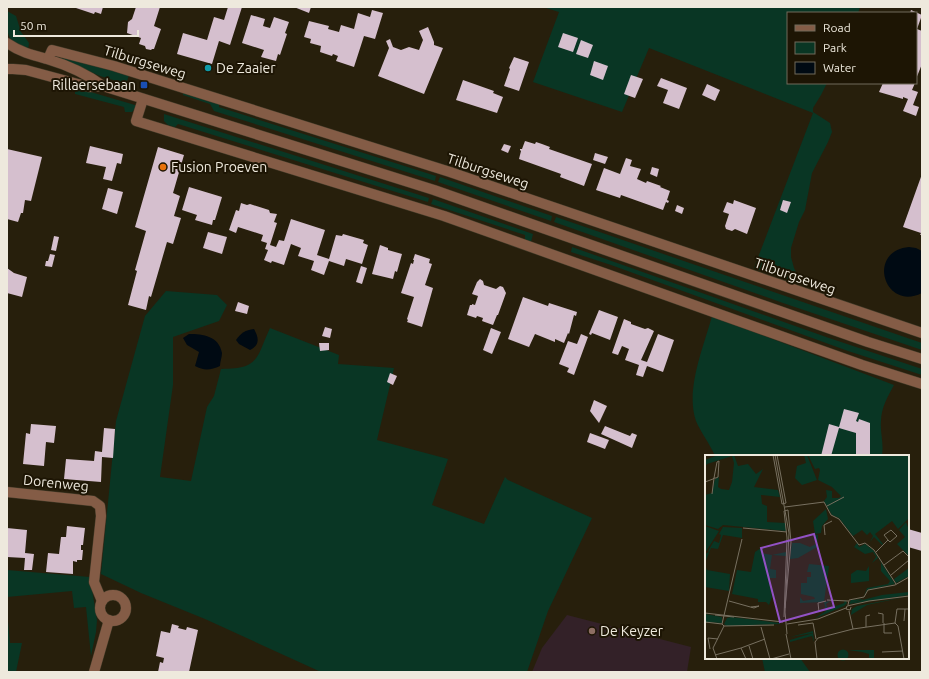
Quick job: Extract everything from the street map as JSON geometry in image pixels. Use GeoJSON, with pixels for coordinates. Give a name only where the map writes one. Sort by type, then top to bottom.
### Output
{"type":"FeatureCollection","features":[{"type":"Feature","properties":{"kind":"street"},"geometry":{"type":"LineString","coordinates":[[7,43],[16,50],[48,59],[93,78],[103,86],[434,190],[868,342],[922,359]]}},
{"type":"Feature","properties":{"kind":"street","name":"Tilburgseweg"},"geometry":{"type":"LineString","coordinates":[[48,59],[52,50],[114,66],[450,172],[922,333]]}},
{"type":"Feature","properties":{"kind":"street"},"geometry":{"type":"LineString","coordinates":[[7,69],[26,70],[89,87],[103,86]]}},
{"type":"Feature","properties":{"kind":"street"},"geometry":{"type":"LineString","coordinates":[[143,99],[136,121],[444,216],[862,365],[922,384]]}},
{"type":"Feature","properties":{"kind":"street","name":"Dorenweg"},"geometry":{"type":"LineString","coordinates":[[7,492],[93,501],[100,506],[101,516],[94,582],[102,601],[100,606],[101,612],[104,617],[109,620]]}},
{"type":"Feature","properties":{"kind":"street"},"geometry":{"type":"LineString","coordinates":[[94,672],[109,620],[116,621],[120,619],[124,615],[126,604],[119,596],[112,594],[106,596],[102,601]]}},
{"type":"Feature","properties":{"kind":"shaded area","name":"De Keyzer"},"geometry":{"type":"Polygon","coordinates":[[[567,615],[691,647],[687,672],[532,672],[542,648],[567,615]]]}},
{"type":"Feature","properties":{"kind":"green space"},"geometry":{"type":"Polygon","coordinates":[[[543,7],[860,7],[858,12],[787,12],[787,84],[826,84],[813,108],[813,112],[830,123],[832,132],[812,173],[805,210],[799,222],[791,248],[791,257],[794,268],[802,284],[754,268],[813,113],[649,48],[622,112],[533,82],[559,12],[543,7]]]}},
{"type":"Feature","properties":{"kind":"green space"},"geometry":{"type":"Polygon","coordinates":[[[7,11],[16,16],[21,32],[29,43],[28,50],[10,39],[7,27],[7,11]]]}},
{"type":"Feature","properties":{"kind":"green space"},"geometry":{"type":"Polygon","coordinates":[[[61,57],[129,75],[126,84],[100,76],[61,59],[61,57]]]}},
{"type":"Feature","properties":{"kind":"green space"},"geometry":{"type":"Polygon","coordinates":[[[77,88],[135,105],[136,107],[132,112],[125,112],[124,107],[75,94],[75,89],[77,88]]]}},
{"type":"Feature","properties":{"kind":"green space"},"geometry":{"type":"Polygon","coordinates":[[[183,92],[219,104],[219,107],[436,176],[435,181],[214,111],[210,104],[183,95],[183,92]]]}},
{"type":"Feature","properties":{"kind":"green space"},"geometry":{"type":"Polygon","coordinates":[[[164,114],[429,198],[428,202],[178,124],[175,127],[168,125],[164,121],[164,114]]]}},
{"type":"Feature","properties":{"kind":"green space"},"geometry":{"type":"Polygon","coordinates":[[[440,177],[552,216],[551,221],[438,182],[440,177]]]}},
{"type":"Feature","properties":{"kind":"green space"},"geometry":{"type":"Polygon","coordinates":[[[433,199],[533,234],[531,242],[525,239],[525,235],[431,204],[433,199]]]}},
{"type":"Feature","properties":{"kind":"green space"},"geometry":{"type":"Polygon","coordinates":[[[556,217],[922,343],[922,350],[783,303],[554,222],[556,217]]]}},
{"type":"Feature","properties":{"kind":"green space"},"geometry":{"type":"Polygon","coordinates":[[[572,247],[829,338],[922,369],[922,375],[848,351],[611,265],[571,252],[572,247]]]}},
{"type":"Feature","properties":{"kind":"green space"},"geometry":{"type":"Polygon","coordinates":[[[166,291],[217,295],[227,305],[219,321],[173,337],[173,385],[160,477],[191,481],[207,407],[214,396],[221,369],[243,367],[255,360],[270,328],[339,355],[338,364],[394,368],[377,440],[448,459],[432,505],[484,524],[505,477],[508,480],[592,518],[548,611],[527,672],[321,672],[205,619],[141,593],[101,574],[116,421],[145,316],[166,291]]]}},
{"type":"Feature","properties":{"kind":"green space"},"geometry":{"type":"Polygon","coordinates":[[[712,316],[894,385],[885,402],[881,416],[882,455],[715,455],[700,430],[693,409],[694,382],[712,316]]]}},
{"type":"Feature","properties":{"kind":"green space"},"geometry":{"type":"Polygon","coordinates":[[[7,570],[90,577],[97,620],[91,656],[86,607],[74,608],[72,591],[7,597],[7,570]]]}},
{"type":"Feature","properties":{"kind":"green space"},"geometry":{"type":"Polygon","coordinates":[[[7,610],[10,643],[22,643],[16,672],[7,672],[7,610]]]}},
{"type":"Feature","properties":{"kind":"green space"},"geometry":{"type":"Polygon","coordinates":[[[762,659],[801,659],[810,672],[765,672],[762,659]]]}},
{"type":"Feature","properties":{"kind":"water"},"geometry":{"type":"Polygon","coordinates":[[[909,247],[922,251],[922,293],[909,297],[898,294],[890,288],[885,279],[884,268],[888,259],[896,251],[909,247]]]}},
{"type":"Feature","properties":{"kind":"water"},"geometry":{"type":"Polygon","coordinates":[[[254,329],[258,341],[256,346],[250,350],[239,344],[236,340],[244,332],[254,329]]]}},
{"type":"Feature","properties":{"kind":"water"},"geometry":{"type":"Polygon","coordinates":[[[189,334],[210,337],[218,343],[222,353],[220,366],[201,369],[195,366],[199,352],[187,345],[183,338],[189,334]]]}},
{"type":"Feature","properties":{"kind":"building"},"geometry":{"type":"Polygon","coordinates":[[[76,7],[103,7],[101,14],[95,12],[94,14],[76,7]]]}},
{"type":"Feature","properties":{"kind":"building"},"geometry":{"type":"Polygon","coordinates":[[[136,7],[160,7],[154,26],[161,29],[154,49],[146,49],[145,46],[139,44],[141,38],[127,33],[128,22],[132,19],[136,7]]]}},
{"type":"Feature","properties":{"kind":"building"},"geometry":{"type":"Polygon","coordinates":[[[228,7],[242,7],[230,45],[219,41],[212,64],[177,54],[183,33],[207,40],[214,17],[224,20],[228,7]]]}},
{"type":"Feature","properties":{"kind":"building"},"geometry":{"type":"Polygon","coordinates":[[[294,7],[311,7],[309,13],[294,7]]]}},
{"type":"Feature","properties":{"kind":"building"},"geometry":{"type":"Polygon","coordinates":[[[372,10],[383,13],[375,39],[364,36],[354,67],[336,61],[338,56],[333,54],[332,56],[320,52],[321,46],[310,43],[311,39],[304,37],[309,21],[329,26],[328,29],[339,32],[341,25],[354,29],[358,13],[370,17],[372,10]]]}},
{"type":"Feature","properties":{"kind":"building"},"geometry":{"type":"Polygon","coordinates":[[[917,13],[922,15],[917,29],[917,13]]]}},
{"type":"Feature","properties":{"kind":"building"},"geometry":{"type":"Polygon","coordinates":[[[251,15],[265,19],[263,26],[270,28],[274,17],[289,22],[285,33],[287,34],[280,55],[278,54],[276,61],[261,57],[264,50],[242,43],[251,15]]]}},
{"type":"Feature","properties":{"kind":"building"},"geometry":{"type":"Polygon","coordinates":[[[428,27],[434,45],[443,48],[424,94],[378,76],[389,48],[386,41],[390,39],[393,47],[401,50],[409,47],[419,50],[423,40],[419,31],[428,27]]]}},
{"type":"Feature","properties":{"kind":"building"},"geometry":{"type":"Polygon","coordinates":[[[917,29],[922,31],[922,64],[917,76],[917,29]]]}},
{"type":"Feature","properties":{"kind":"building"},"geometry":{"type":"Polygon","coordinates":[[[563,33],[578,38],[573,52],[558,47],[563,33]]]}},
{"type":"Feature","properties":{"kind":"building"},"geometry":{"type":"Polygon","coordinates":[[[581,40],[593,45],[588,58],[576,54],[581,40]]]}},
{"type":"Feature","properties":{"kind":"building"},"geometry":{"type":"Polygon","coordinates":[[[514,57],[529,62],[519,91],[504,86],[514,57]]]}},
{"type":"Feature","properties":{"kind":"building"},"geometry":{"type":"Polygon","coordinates":[[[594,61],[608,66],[603,80],[590,75],[594,61]]]}},
{"type":"Feature","properties":{"kind":"building"},"geometry":{"type":"Polygon","coordinates":[[[631,75],[643,79],[635,98],[624,94],[631,75]]]}},
{"type":"Feature","properties":{"kind":"building"},"geometry":{"type":"Polygon","coordinates":[[[661,78],[687,88],[679,109],[663,103],[668,90],[657,86],[661,78]]]}},
{"type":"Feature","properties":{"kind":"building"},"geometry":{"type":"Polygon","coordinates":[[[463,80],[494,91],[493,93],[503,97],[497,113],[456,100],[463,80]]]}},
{"type":"Feature","properties":{"kind":"building"},"geometry":{"type":"Polygon","coordinates":[[[707,84],[720,90],[715,101],[702,95],[707,84]]]}},
{"type":"Feature","properties":{"kind":"building"},"geometry":{"type":"Polygon","coordinates":[[[883,84],[915,84],[912,90],[918,92],[913,105],[919,107],[916,116],[903,111],[908,99],[879,92],[883,84]]]}},
{"type":"Feature","properties":{"kind":"building"},"geometry":{"type":"Polygon","coordinates":[[[525,141],[535,144],[536,142],[542,144],[550,147],[549,149],[592,164],[584,186],[560,177],[561,174],[519,159],[520,149],[522,149],[525,141]]]}},
{"type":"Feature","properties":{"kind":"building"},"geometry":{"type":"Polygon","coordinates":[[[504,144],[511,146],[508,153],[501,150],[504,144]]]}},
{"type":"Feature","properties":{"kind":"building"},"geometry":{"type":"Polygon","coordinates":[[[90,146],[123,154],[121,164],[117,163],[112,181],[103,179],[106,167],[86,163],[90,146]]]}},
{"type":"Feature","properties":{"kind":"building"},"geometry":{"type":"Polygon","coordinates":[[[158,147],[184,155],[173,193],[180,196],[174,216],[181,218],[173,244],[167,242],[151,297],[149,296],[146,310],[128,305],[137,271],[135,270],[146,231],[135,227],[158,147]]]}},
{"type":"Feature","properties":{"kind":"building"},"geometry":{"type":"Polygon","coordinates":[[[7,149],[42,157],[31,201],[25,200],[23,213],[21,213],[18,222],[7,219],[7,149]]]}},
{"type":"Feature","properties":{"kind":"building"},"geometry":{"type":"Polygon","coordinates":[[[595,153],[608,157],[605,164],[593,160],[595,153]]]}},
{"type":"Feature","properties":{"kind":"building"},"geometry":{"type":"Polygon","coordinates":[[[626,158],[632,160],[630,166],[641,169],[637,179],[646,183],[647,181],[661,186],[660,187],[670,191],[667,200],[669,201],[668,203],[666,202],[663,210],[621,195],[620,198],[596,190],[604,168],[620,174],[626,158]]]}},
{"type":"Feature","properties":{"kind":"building"},"geometry":{"type":"Polygon","coordinates":[[[652,167],[659,169],[657,177],[650,174],[652,167]]]}},
{"type":"Feature","properties":{"kind":"building"},"geometry":{"type":"Polygon","coordinates":[[[922,174],[922,235],[920,235],[921,233],[903,227],[922,174]]]}},
{"type":"Feature","properties":{"kind":"building"},"geometry":{"type":"Polygon","coordinates":[[[189,187],[222,197],[212,225],[195,220],[197,215],[182,210],[189,187]]]}},
{"type":"Feature","properties":{"kind":"building"},"geometry":{"type":"Polygon","coordinates":[[[108,188],[123,192],[117,214],[102,209],[108,188]]]}},
{"type":"Feature","properties":{"kind":"building"},"geometry":{"type":"Polygon","coordinates":[[[734,200],[756,208],[747,234],[735,229],[732,231],[726,229],[725,226],[729,214],[723,212],[727,202],[733,204],[734,200]]]}},
{"type":"Feature","properties":{"kind":"building"},"geometry":{"type":"Polygon","coordinates":[[[783,200],[791,202],[787,213],[780,210],[783,200]]]}},
{"type":"Feature","properties":{"kind":"building"},"geometry":{"type":"Polygon","coordinates":[[[241,203],[247,205],[250,204],[269,210],[270,213],[277,214],[274,222],[277,223],[270,245],[276,247],[279,240],[284,241],[291,219],[325,230],[317,255],[329,259],[336,235],[342,236],[343,234],[364,240],[363,243],[368,245],[362,264],[346,259],[344,266],[329,261],[324,275],[311,270],[314,261],[298,256],[301,248],[291,244],[284,265],[272,261],[271,263],[264,260],[268,250],[265,249],[267,243],[261,241],[263,235],[238,227],[236,233],[229,230],[236,210],[239,211],[241,203]]]}},
{"type":"Feature","properties":{"kind":"building"},"geometry":{"type":"Polygon","coordinates":[[[677,205],[684,208],[682,214],[675,211],[677,205]]]}},
{"type":"Feature","properties":{"kind":"building"},"geometry":{"type":"Polygon","coordinates":[[[208,232],[227,237],[222,254],[203,248],[208,232]]]}},
{"type":"Feature","properties":{"kind":"building"},"geometry":{"type":"Polygon","coordinates":[[[54,236],[59,237],[56,251],[51,250],[54,236]]]}},
{"type":"Feature","properties":{"kind":"building"},"geometry":{"type":"Polygon","coordinates":[[[380,245],[388,248],[388,250],[402,254],[397,272],[395,271],[393,279],[372,274],[380,245]]]}},
{"type":"Feature","properties":{"kind":"building"},"geometry":{"type":"Polygon","coordinates":[[[50,254],[55,255],[52,267],[45,266],[50,254]]]}},
{"type":"Feature","properties":{"kind":"building"},"geometry":{"type":"Polygon","coordinates":[[[415,254],[430,259],[429,263],[432,264],[425,285],[433,288],[422,327],[407,322],[414,297],[401,293],[411,263],[413,264],[415,254]]]}},
{"type":"Feature","properties":{"kind":"building"},"geometry":{"type":"Polygon","coordinates":[[[361,266],[367,268],[362,284],[356,282],[361,266]]]}},
{"type":"Feature","properties":{"kind":"building"},"geometry":{"type":"Polygon","coordinates":[[[7,268],[14,273],[27,277],[22,297],[7,293],[7,268]]]}},
{"type":"Feature","properties":{"kind":"building"},"geometry":{"type":"Polygon","coordinates":[[[480,279],[483,281],[484,285],[496,289],[500,286],[503,287],[506,293],[493,325],[482,321],[483,318],[477,316],[476,318],[467,315],[470,305],[475,305],[478,296],[472,294],[477,282],[480,279]]]}},
{"type":"Feature","properties":{"kind":"building"},"geometry":{"type":"Polygon","coordinates":[[[523,297],[548,306],[549,303],[577,312],[576,316],[574,315],[569,334],[568,333],[564,343],[555,339],[555,342],[535,334],[529,347],[508,339],[523,297]]]}},
{"type":"Feature","properties":{"kind":"building"},"geometry":{"type":"Polygon","coordinates":[[[238,302],[249,306],[247,314],[235,311],[238,302]]]}},
{"type":"Feature","properties":{"kind":"building"},"geometry":{"type":"Polygon","coordinates":[[[599,310],[618,317],[610,340],[592,333],[591,335],[589,334],[599,310]]]}},
{"type":"Feature","properties":{"kind":"building"},"geometry":{"type":"Polygon","coordinates":[[[624,319],[631,322],[631,324],[654,331],[641,360],[647,362],[658,334],[674,340],[663,372],[647,366],[643,377],[636,375],[639,365],[625,360],[629,349],[622,346],[618,355],[612,353],[624,319]]]}},
{"type":"Feature","properties":{"kind":"building"},"geometry":{"type":"Polygon","coordinates":[[[325,327],[332,329],[330,338],[322,336],[325,327]]]}},
{"type":"Feature","properties":{"kind":"building"},"geometry":{"type":"Polygon","coordinates":[[[491,328],[501,332],[492,354],[483,350],[491,328]]]}},
{"type":"Feature","properties":{"kind":"building"},"geometry":{"type":"Polygon","coordinates":[[[581,334],[588,337],[574,375],[567,372],[569,368],[559,364],[568,341],[577,344],[581,334]]]}},
{"type":"Feature","properties":{"kind":"building"},"geometry":{"type":"Polygon","coordinates":[[[319,343],[329,343],[329,350],[320,351],[319,343]]]}},
{"type":"Feature","properties":{"kind":"building"},"geometry":{"type":"Polygon","coordinates":[[[390,373],[397,376],[393,385],[387,382],[390,373]]]}},
{"type":"Feature","properties":{"kind":"building"},"geometry":{"type":"Polygon","coordinates":[[[594,400],[607,406],[599,423],[590,411],[594,400]]]}},
{"type":"Feature","properties":{"kind":"building"},"geometry":{"type":"Polygon","coordinates":[[[844,409],[859,413],[856,421],[858,422],[859,419],[870,423],[870,455],[856,455],[856,433],[839,428],[831,455],[821,455],[829,424],[839,427],[844,409]]]}},
{"type":"Feature","properties":{"kind":"building"},"geometry":{"type":"Polygon","coordinates":[[[31,424],[56,426],[54,443],[46,442],[44,466],[23,464],[26,433],[30,434],[31,424]]]}},
{"type":"Feature","properties":{"kind":"building"},"geometry":{"type":"Polygon","coordinates":[[[605,426],[630,436],[632,433],[637,435],[632,448],[601,434],[605,426]]]}},
{"type":"Feature","properties":{"kind":"building"},"geometry":{"type":"Polygon","coordinates":[[[104,428],[115,429],[113,458],[102,457],[101,482],[64,479],[66,459],[94,461],[95,451],[102,452],[104,428]]]}},
{"type":"Feature","properties":{"kind":"building"},"geometry":{"type":"Polygon","coordinates":[[[590,433],[609,440],[605,449],[587,442],[590,433]]]}},
{"type":"Feature","properties":{"kind":"building"},"geometry":{"type":"Polygon","coordinates":[[[67,526],[85,528],[83,545],[81,545],[81,550],[83,550],[82,560],[77,560],[77,562],[73,561],[73,574],[46,572],[48,553],[59,554],[61,537],[66,537],[67,526]]]}},
{"type":"Feature","properties":{"kind":"building"},"geometry":{"type":"Polygon","coordinates":[[[7,528],[27,530],[25,553],[34,554],[32,570],[24,570],[25,558],[7,557],[7,528]]]}},
{"type":"Feature","properties":{"kind":"building"},"geometry":{"type":"Polygon","coordinates":[[[909,529],[922,533],[922,551],[909,547],[909,529]]]}},
{"type":"Feature","properties":{"kind":"building"},"geometry":{"type":"Polygon","coordinates":[[[172,624],[179,626],[178,628],[186,630],[187,627],[198,630],[189,672],[158,672],[160,662],[163,663],[164,658],[156,656],[161,631],[170,633],[172,624]]]}},
{"type":"Feature","properties":{"kind":"place","name":"De Zaaier"},"geometry":{"type":"Point","coordinates":[208,68]}},
{"type":"Feature","properties":{"kind":"place","name":"Rillaersebaan"},"geometry":{"type":"Point","coordinates":[144,85]}},
{"type":"Feature","properties":{"kind":"place","name":"Fusion Proeven"},"geometry":{"type":"Point","coordinates":[163,167]}},
{"type":"Feature","properties":{"kind":"place","name":"De Keyzer"},"geometry":{"type":"Point","coordinates":[592,631]}}]}
